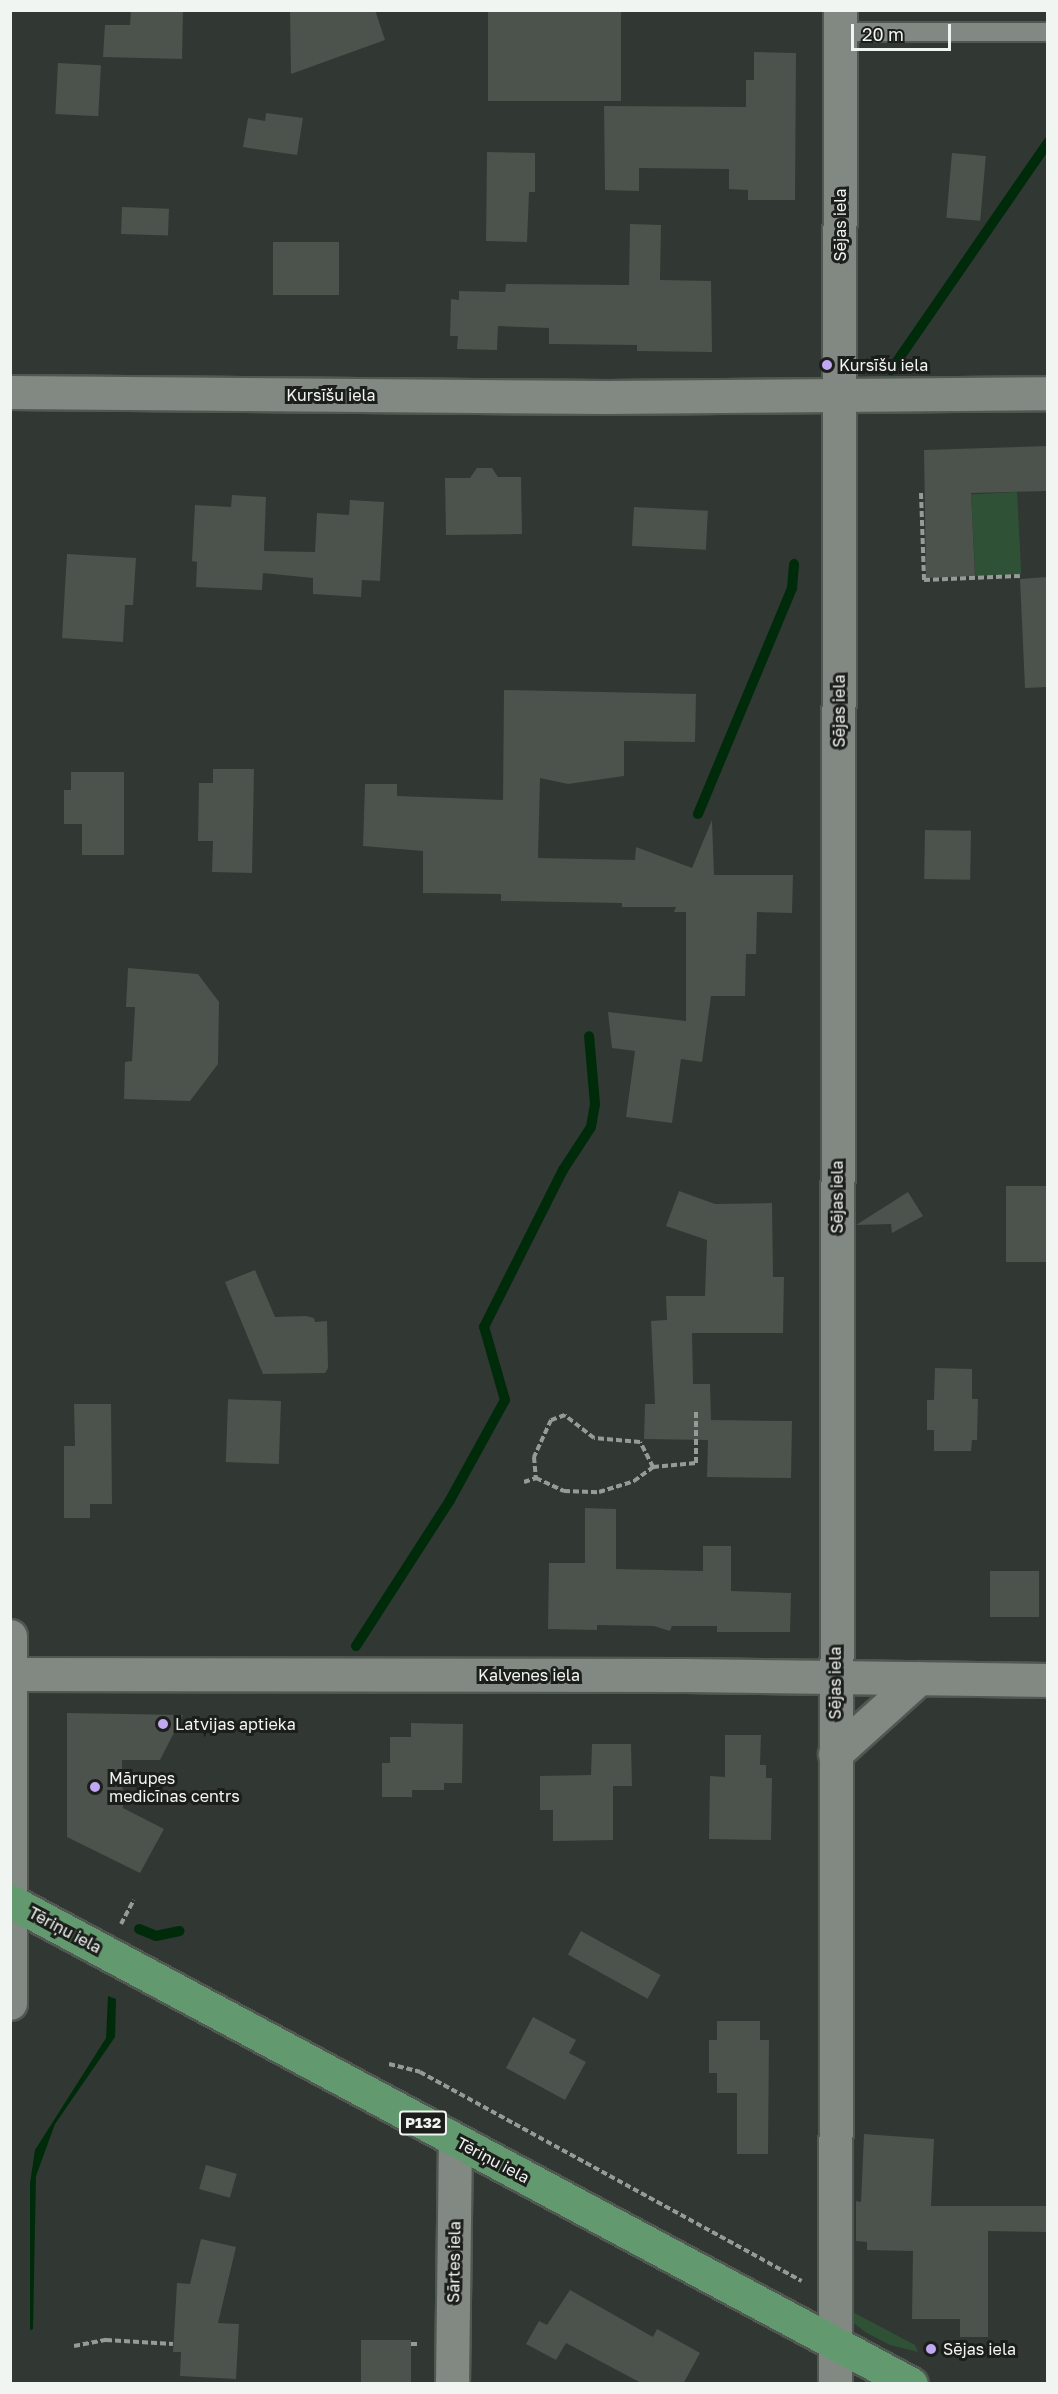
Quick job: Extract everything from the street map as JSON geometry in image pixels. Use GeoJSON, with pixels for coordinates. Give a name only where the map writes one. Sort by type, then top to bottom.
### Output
{"type":"FeatureCollection","features":[{"type":"Feature","properties":{"kind":"main road","name":"Tēriņu iela"},"geometry":{"type":"LineString","coordinates":[[11,1902],[911,2384]]}},
{"type":"Feature","properties":{"kind":"street","name":"Sējas iela"},"geometry":{"type":"LineString","coordinates":[[835,2384],[840,21]]}},
{"type":"Feature","properties":{"kind":"street","name":"Kursīšu iela"},"geometry":{"type":"LineString","coordinates":[[10,392],[840,395],[1047,393]]}},
{"type":"Feature","properties":{"kind":"street"},"geometry":{"type":"LineString","coordinates":[[10,1636],[10,2003]]}},
{"type":"Feature","properties":{"kind":"street","name":"Kalvenes iela"},"geometry":{"type":"LineString","coordinates":[[11,1674],[1047,1680]]}},
{"type":"Feature","properties":{"kind":"street"},"geometry":{"type":"LineString","coordinates":[[835,1754],[920,1678]]}},
{"type":"Feature","properties":{"kind":"street","name":"Sārtes iela"},"geometry":{"type":"LineString","coordinates":[[452,2384],[456,2140]]}},
{"type":"Feature","properties":{"kind":"lane"},"geometry":{"type":"LineString","coordinates":[[840,21],[1047,32]]}},
{"type":"Feature","properties":{"kind":"path"},"geometry":{"type":"LineString","coordinates":[[921,493],[924,580],[1020,576]]}},
{"type":"Feature","properties":{"kind":"path"},"geometry":{"type":"LineString","coordinates":[[524,1482],[536,1478],[564,1491],[599,1492],[634,1481],[653,1467],[696,1462],[696,1412]]}},
{"type":"Feature","properties":{"kind":"path"},"geometry":{"type":"LineString","coordinates":[[536,1478],[534,1457],[551,1420],[566,1415],[594,1438],[640,1442],[653,1467]]}},
{"type":"Feature","properties":{"kind":"path"},"geometry":{"type":"LineString","coordinates":[[118,1930],[134,1900]]}},
{"type":"Feature","properties":{"kind":"path"},"geometry":{"type":"LineString","coordinates":[[74,2346],[106,2340],[173,2344]]}},
{"type":"Feature","properties":{"kind":"shaded area"},"geometry":{"type":"Polygon","coordinates":[[[1017,492],[1021,574],[975,576],[971,494],[1017,492]]]}},
{"type":"Feature","properties":{"kind":"shaded area"},"geometry":{"type":"Polygon","coordinates":[[[108,1996],[116,1999],[115,2037],[55,2124],[36,2176],[33,2329],[30,2330],[30,2183],[35,2150],[106,2038],[108,1996]]]}},
{"type":"Feature","properties":{"kind":"shaded area"},"geometry":{"type":"Polygon","coordinates":[[[847,2309],[915,2345],[918,2352],[890,2345],[865,2332],[848,2318],[847,2309]]]}},
{"type":"Feature","properties":{"kind":"building"},"geometry":{"type":"Polygon","coordinates":[[[131,10],[183,10],[182,59],[103,57],[105,25],[130,25],[131,10]]]}},
{"type":"Feature","properties":{"kind":"building"},"geometry":{"type":"Polygon","coordinates":[[[290,10],[375,10],[385,40],[291,74],[290,10]]]}},
{"type":"Feature","properties":{"kind":"building"},"geometry":{"type":"Polygon","coordinates":[[[488,10],[621,10],[621,101],[488,101],[488,10]]]}},
{"type":"Feature","properties":{"kind":"building"},"geometry":{"type":"Polygon","coordinates":[[[754,52],[796,53],[795,200],[748,200],[748,190],[729,189],[729,169],[639,168],[639,191],[605,190],[604,106],[746,107],[746,80],[754,80],[754,52]]]}},
{"type":"Feature","properties":{"kind":"building"},"geometry":{"type":"Polygon","coordinates":[[[58,63],[101,65],[98,116],[55,114],[58,63]]]}},
{"type":"Feature","properties":{"kind":"building"},"geometry":{"type":"Polygon","coordinates":[[[266,113],[303,118],[297,155],[243,147],[248,118],[265,121],[266,113]]]}},
{"type":"Feature","properties":{"kind":"building"},"geometry":{"type":"Polygon","coordinates":[[[487,152],[535,153],[535,192],[529,192],[527,242],[486,241],[487,152]]]}},
{"type":"Feature","properties":{"kind":"building"},"geometry":{"type":"Polygon","coordinates":[[[952,153],[986,156],[980,221],[946,218],[952,153]]]}},
{"type":"Feature","properties":{"kind":"building"},"geometry":{"type":"Polygon","coordinates":[[[122,207],[169,209],[168,236],[121,234],[122,207]]]}},
{"type":"Feature","properties":{"kind":"building"},"geometry":{"type":"Polygon","coordinates":[[[630,224],[661,225],[660,280],[711,281],[712,352],[637,351],[637,345],[549,344],[549,328],[498,326],[497,350],[457,349],[458,336],[450,336],[451,299],[459,300],[459,291],[505,292],[506,284],[629,285],[630,224]]]}},
{"type":"Feature","properties":{"kind":"building"},"geometry":{"type":"Polygon","coordinates":[[[273,242],[339,242],[339,295],[273,295],[273,242]]]}},
{"type":"Feature","properties":{"kind":"building"},"geometry":{"type":"Polygon","coordinates":[[[1047,446],[1047,491],[971,493],[975,576],[926,578],[924,450],[1047,446]]]}},
{"type":"Feature","properties":{"kind":"building"},"geometry":{"type":"Polygon","coordinates":[[[477,468],[492,468],[498,477],[521,477],[522,534],[446,535],[445,478],[470,478],[477,468]]]}},
{"type":"Feature","properties":{"kind":"building"},"geometry":{"type":"Polygon","coordinates":[[[232,495],[266,497],[264,551],[315,552],[317,513],[349,515],[350,500],[384,502],[380,581],[362,580],[361,597],[313,594],[313,578],[263,573],[262,590],[196,587],[197,562],[192,561],[195,505],[231,507],[232,495]]]}},
{"type":"Feature","properties":{"kind":"building"},"geometry":{"type":"Polygon","coordinates":[[[634,507],[708,511],[706,550],[632,546],[634,507]]]}},
{"type":"Feature","properties":{"kind":"building"},"geometry":{"type":"Polygon","coordinates":[[[67,554],[136,558],[133,605],[125,605],[123,642],[62,638],[67,554]]]}},
{"type":"Feature","properties":{"kind":"building"},"geometry":{"type":"Polygon","coordinates":[[[1047,577],[1047,687],[1025,688],[1020,579],[1047,577]]]}},
{"type":"Feature","properties":{"kind":"building"},"geometry":{"type":"Polygon","coordinates":[[[504,690],[696,694],[695,742],[624,741],[624,776],[568,784],[540,778],[538,858],[635,860],[636,847],[692,868],[712,820],[714,875],[793,875],[792,913],[757,912],[756,954],[746,954],[745,996],[711,996],[702,1062],[681,1059],[672,1123],[626,1117],[635,1051],[612,1048],[608,1012],[686,1021],[686,912],[674,912],[676,907],[622,907],[622,903],[501,901],[501,894],[423,893],[423,851],[363,846],[365,784],[397,784],[397,796],[503,800],[504,690]]]}},
{"type":"Feature","properties":{"kind":"building"},"geometry":{"type":"Polygon","coordinates":[[[213,769],[254,769],[252,873],[212,872],[213,841],[198,841],[199,783],[213,783],[213,769]]]}},
{"type":"Feature","properties":{"kind":"building"},"geometry":{"type":"Polygon","coordinates":[[[71,772],[124,772],[124,855],[82,855],[82,824],[64,824],[64,790],[71,790],[71,772]]]}},
{"type":"Feature","properties":{"kind":"building"},"geometry":{"type":"Polygon","coordinates":[[[925,830],[971,831],[970,880],[924,879],[925,830]]]}},
{"type":"Feature","properties":{"kind":"building"},"geometry":{"type":"Polygon","coordinates":[[[128,968],[198,974],[219,1002],[218,1064],[190,1101],[124,1099],[125,1062],[132,1061],[135,1007],[126,1007],[128,968]]]}},
{"type":"Feature","properties":{"kind":"building"},"geometry":{"type":"Polygon","coordinates":[[[1006,1186],[1047,1186],[1047,1262],[1006,1262],[1006,1186]]]}},
{"type":"Feature","properties":{"kind":"building"},"geometry":{"type":"Polygon","coordinates":[[[679,1191],[715,1204],[772,1203],[773,1277],[784,1277],[783,1333],[692,1333],[693,1384],[710,1384],[711,1420],[792,1421],[791,1478],[707,1477],[708,1440],[644,1439],[645,1404],[655,1404],[651,1321],[667,1320],[666,1296],[705,1296],[707,1240],[666,1226],[679,1191]]]}},
{"type":"Feature","properties":{"kind":"building"},"geometry":{"type":"Polygon","coordinates":[[[908,1192],[923,1216],[892,1233],[891,1224],[856,1225],[908,1192]]]}},
{"type":"Feature","properties":{"kind":"building"},"geometry":{"type":"Polygon","coordinates":[[[255,1270],[275,1317],[306,1316],[314,1318],[315,1322],[327,1321],[328,1368],[325,1373],[263,1374],[225,1282],[255,1270]]]}},
{"type":"Feature","properties":{"kind":"building"},"geometry":{"type":"Polygon","coordinates":[[[935,1368],[972,1369],[972,1399],[978,1399],[977,1440],[972,1440],[971,1451],[934,1451],[934,1430],[927,1430],[927,1400],[934,1400],[935,1368]]]}},
{"type":"Feature","properties":{"kind":"building"},"geometry":{"type":"Polygon","coordinates":[[[228,1399],[281,1401],[279,1464],[226,1462],[228,1399]]]}},
{"type":"Feature","properties":{"kind":"building"},"geometry":{"type":"Polygon","coordinates":[[[74,1404],[111,1404],[112,1504],[90,1504],[90,1518],[64,1518],[64,1446],[75,1446],[74,1404]]]}},
{"type":"Feature","properties":{"kind":"building"},"geometry":{"type":"Polygon","coordinates":[[[585,1508],[616,1509],[616,1569],[703,1571],[703,1546],[731,1546],[731,1591],[791,1593],[790,1632],[717,1632],[717,1626],[672,1626],[670,1631],[654,1626],[597,1625],[597,1630],[548,1629],[549,1563],[585,1563],[585,1508]]]}},
{"type":"Feature","properties":{"kind":"building"},"geometry":{"type":"Polygon","coordinates":[[[990,1571],[1039,1571],[1039,1617],[990,1617],[990,1571]]]}},
{"type":"Feature","properties":{"kind":"building","name":"Mārupes medicīnas centrs"},"geometry":{"type":"Polygon","coordinates":[[[67,1713],[183,1715],[160,1760],[122,1760],[123,1808],[164,1829],[140,1873],[67,1837],[67,1713]]]}},
{"type":"Feature","properties":{"kind":"building"},"geometry":{"type":"Polygon","coordinates":[[[411,1723],[463,1724],[462,1783],[444,1783],[444,1790],[412,1790],[412,1797],[382,1797],[382,1763],[390,1763],[390,1737],[411,1737],[411,1723]]]}},
{"type":"Feature","properties":{"kind":"building"},"geometry":{"type":"Polygon","coordinates":[[[725,1735],[761,1735],[760,1765],[766,1765],[766,1778],[772,1778],[771,1840],[709,1839],[710,1776],[725,1777],[725,1735]]]}},
{"type":"Feature","properties":{"kind":"building"},"geometry":{"type":"Polygon","coordinates":[[[592,1744],[631,1744],[632,1786],[613,1786],[613,1840],[553,1841],[553,1810],[540,1810],[540,1776],[591,1775],[592,1744]]]}},
{"type":"Feature","properties":{"kind":"building"},"geometry":{"type":"Polygon","coordinates":[[[581,1931],[661,1975],[648,1999],[568,1955],[581,1931]]]}},
{"type":"Feature","properties":{"kind":"building"},"geometry":{"type":"Polygon","coordinates":[[[533,2017],[576,2040],[569,2053],[586,2062],[565,2100],[506,2068],[533,2017]]]}},
{"type":"Feature","properties":{"kind":"building"},"geometry":{"type":"Polygon","coordinates":[[[717,2021],[760,2021],[760,2040],[769,2040],[768,2154],[737,2154],[737,2093],[717,2093],[717,2073],[709,2073],[709,2040],[717,2040],[717,2021]]]}},
{"type":"Feature","properties":{"kind":"building"},"geometry":{"type":"Polygon","coordinates":[[[864,2134],[934,2139],[931,2206],[1047,2206],[1047,2232],[988,2231],[988,2337],[960,2337],[960,2319],[912,2319],[913,2251],[867,2250],[867,2242],[856,2241],[856,2201],[861,2202],[864,2134]]]}},
{"type":"Feature","properties":{"kind":"building"},"geometry":{"type":"Polygon","coordinates":[[[206,2165],[237,2174],[230,2198],[199,2189],[206,2165]]]}},
{"type":"Feature","properties":{"kind":"building"},"geometry":{"type":"Polygon","coordinates":[[[201,2239],[236,2247],[218,2323],[239,2324],[236,2379],[180,2376],[181,2352],[173,2352],[177,2283],[190,2284],[201,2239]]]}},
{"type":"Feature","properties":{"kind":"building"},"geometry":{"type":"Polygon","coordinates":[[[570,2290],[653,2337],[657,2329],[700,2353],[683,2384],[643,2384],[566,2343],[556,2360],[526,2344],[539,2321],[547,2325],[570,2290]]]}},
{"type":"Feature","properties":{"kind":"building"},"geometry":{"type":"Polygon","coordinates":[[[361,2340],[411,2340],[411,2384],[361,2384],[361,2340]]]}},
{"type":"Feature","properties":{"kind":"waterway"},"geometry":{"type":"LineString","coordinates":[[891,370],[1048,142]]}},
{"type":"Feature","properties":{"kind":"waterway"},"geometry":{"type":"LineString","coordinates":[[698,814],[792,588],[794,564]]}},
{"type":"Feature","properties":{"kind":"waterway"},"geometry":{"type":"LineString","coordinates":[[356,1646],[450,1500],[505,1400],[484,1327],[563,1170],[591,1127],[595,1104],[589,1036]]}},
{"type":"Feature","properties":{"kind":"waterway"},"geometry":{"type":"LineString","coordinates":[[139,1929],[156,1936],[179,1931]]}},
{"type":"Feature","properties":{"kind":"place","name":"Kursīšu iela"},"geometry":{"type":"Point","coordinates":[827,365]}},
{"type":"Feature","properties":{"kind":"place","name":"Latvijas aptieka"},"geometry":{"type":"Point","coordinates":[163,1724]}},
{"type":"Feature","properties":{"kind":"place","name":"Mārupes medicīnas centrs"},"geometry":{"type":"Point","coordinates":[95,1787]}},
{"type":"Feature","properties":{"kind":"place","name":"Sējas iela"},"geometry":{"type":"Point","coordinates":[931,2349]}}]}
